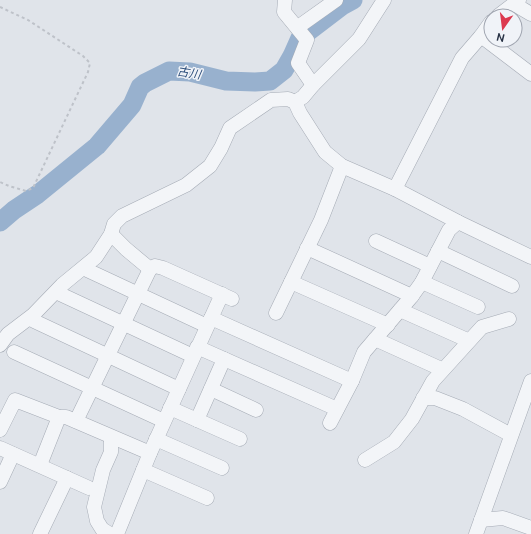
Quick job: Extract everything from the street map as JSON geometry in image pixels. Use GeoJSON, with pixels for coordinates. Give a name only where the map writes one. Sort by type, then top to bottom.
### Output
{"type":"FeatureCollection","features":[{"type":"Feature","properties":{"kind":"street"},"geometry":{"type":"LineString","coordinates":[[285,0],[284,12],[302,32]]}},
{"type":"Feature","properties":{"kind":"street"},"geometry":{"type":"LineString","coordinates":[[313,85],[298,63],[302,32],[336,0]]}},
{"type":"Feature","properties":{"kind":"street"},"geometry":{"type":"LineString","coordinates":[[295,102],[303,97],[359,38],[384,0]]}},
{"type":"Feature","properties":{"kind":"street"},"geometry":{"type":"LineString","coordinates":[[509,8],[517,2],[531,14]]}},
{"type":"Feature","properties":{"kind":"street"},"geometry":{"type":"LineString","coordinates":[[395,189],[462,58],[483,33]]}},
{"type":"Feature","properties":{"kind":"street"},"geometry":{"type":"LineString","coordinates":[[481,36],[531,74]]}},
{"type":"Feature","properties":{"kind":"street"},"geometry":{"type":"LineString","coordinates":[[0,344],[8,334],[33,316],[62,284],[96,257],[111,234],[114,224],[122,216],[186,185],[210,166],[221,148],[230,128],[271,100],[288,99],[295,102],[300,113],[325,152],[342,166],[395,189],[531,258]]}},
{"type":"Feature","properties":{"kind":"street"},"geometry":{"type":"LineString","coordinates":[[276,313],[322,220],[342,166]]}},
{"type":"Feature","properties":{"kind":"street"},"geometry":{"type":"LineString","coordinates":[[330,423],[352,381],[364,352],[412,296],[422,282],[448,230],[458,222]]}},
{"type":"Feature","properties":{"kind":"street"},"geometry":{"type":"LineString","coordinates":[[111,234],[150,270]]}},
{"type":"Feature","properties":{"kind":"street"},"geometry":{"type":"LineString","coordinates":[[376,241],[430,266]]}},
{"type":"Feature","properties":{"kind":"street"},"geometry":{"type":"LineString","coordinates":[[307,248],[412,296]]}},
{"type":"Feature","properties":{"kind":"street"},"geometry":{"type":"LineString","coordinates":[[438,251],[512,286]]}},
{"type":"Feature","properties":{"kind":"street"},"geometry":{"type":"LineString","coordinates":[[76,421],[150,270],[155,266],[163,268],[227,297],[209,322],[195,352],[156,439],[117,534]]}},
{"type":"Feature","properties":{"kind":"street"},"geometry":{"type":"LineString","coordinates":[[88,270],[138,293],[352,381]]}},
{"type":"Feature","properties":{"kind":"street"},"geometry":{"type":"LineString","coordinates":[[291,282],[388,325]]}},
{"type":"Feature","properties":{"kind":"street"},"geometry":{"type":"LineString","coordinates":[[422,282],[478,307]]}},
{"type":"Feature","properties":{"kind":"street"},"geometry":{"type":"LineString","coordinates":[[60,294],[123,323],[195,352],[224,359],[337,409]]}},
{"type":"Feature","properties":{"kind":"street"},"geometry":{"type":"LineString","coordinates":[[400,310],[465,339]]}},
{"type":"Feature","properties":{"kind":"street"},"geometry":{"type":"LineString","coordinates":[[365,460],[394,442],[412,419],[433,381],[482,327],[509,319]]}},
{"type":"Feature","properties":{"kind":"street"},"geometry":{"type":"LineString","coordinates":[[34,321],[179,389]]}},
{"type":"Feature","properties":{"kind":"street"},"geometry":{"type":"LineString","coordinates":[[375,339],[439,368]]}},
{"type":"Feature","properties":{"kind":"street"},"geometry":{"type":"LineString","coordinates":[[14,352],[164,421]]}},
{"type":"Feature","properties":{"kind":"street"},"geometry":{"type":"LineString","coordinates":[[197,420],[224,359]]}},
{"type":"Feature","properties":{"kind":"street"},"geometry":{"type":"LineString","coordinates":[[476,534],[531,381]]}},
{"type":"Feature","properties":{"kind":"street"},"geometry":{"type":"LineString","coordinates":[[211,389],[256,410]]}},
{"type":"Feature","properties":{"kind":"street"},"geometry":{"type":"LineString","coordinates":[[423,398],[435,398],[462,409],[512,435]]}},
{"type":"Feature","properties":{"kind":"street"},"geometry":{"type":"LineString","coordinates":[[0,430],[16,400],[59,417],[66,417],[150,453]]}},
{"type":"Feature","properties":{"kind":"street"},"geometry":{"type":"LineString","coordinates":[[170,408],[240,440]]}},
{"type":"Feature","properties":{"kind":"street"},"geometry":{"type":"LineString","coordinates":[[40,465],[59,417]]}},
{"type":"Feature","properties":{"kind":"street"},"geometry":{"type":"LineString","coordinates":[[110,534],[102,529],[97,521],[94,507],[103,470],[112,452],[112,437]]}},
{"type":"Feature","properties":{"kind":"street"},"geometry":{"type":"LineString","coordinates":[[156,439],[222,468]]}},
{"type":"Feature","properties":{"kind":"street"},"geometry":{"type":"LineString","coordinates":[[0,448],[89,488]]}},
{"type":"Feature","properties":{"kind":"street"},"geometry":{"type":"LineString","coordinates":[[0,482],[13,454]]}},
{"type":"Feature","properties":{"kind":"street"},"geometry":{"type":"LineString","coordinates":[[143,470],[207,498]]}},
{"type":"Feature","properties":{"kind":"street"},"geometry":{"type":"LineString","coordinates":[[40,534],[67,478]]}},
{"type":"Feature","properties":{"kind":"street"},"geometry":{"type":"LineString","coordinates":[[481,520],[503,518],[531,528]]}},
{"type":"Feature","properties":{"kind":"path"},"geometry":{"type":"LineString","coordinates":[[0,8],[28,20],[83,56],[90,63],[88,72],[33,188],[26,191],[0,182]]}},
{"type":"Feature","properties":{"kind":"waterway","name":"古川"},"geometry":{"type":"LineString","coordinates":[[0,222],[14,210],[38,194],[97,146],[132,105],[140,87],[145,83],[169,71],[190,72],[226,81],[270,81],[284,70],[300,38],[342,6],[353,0]]}}]}
